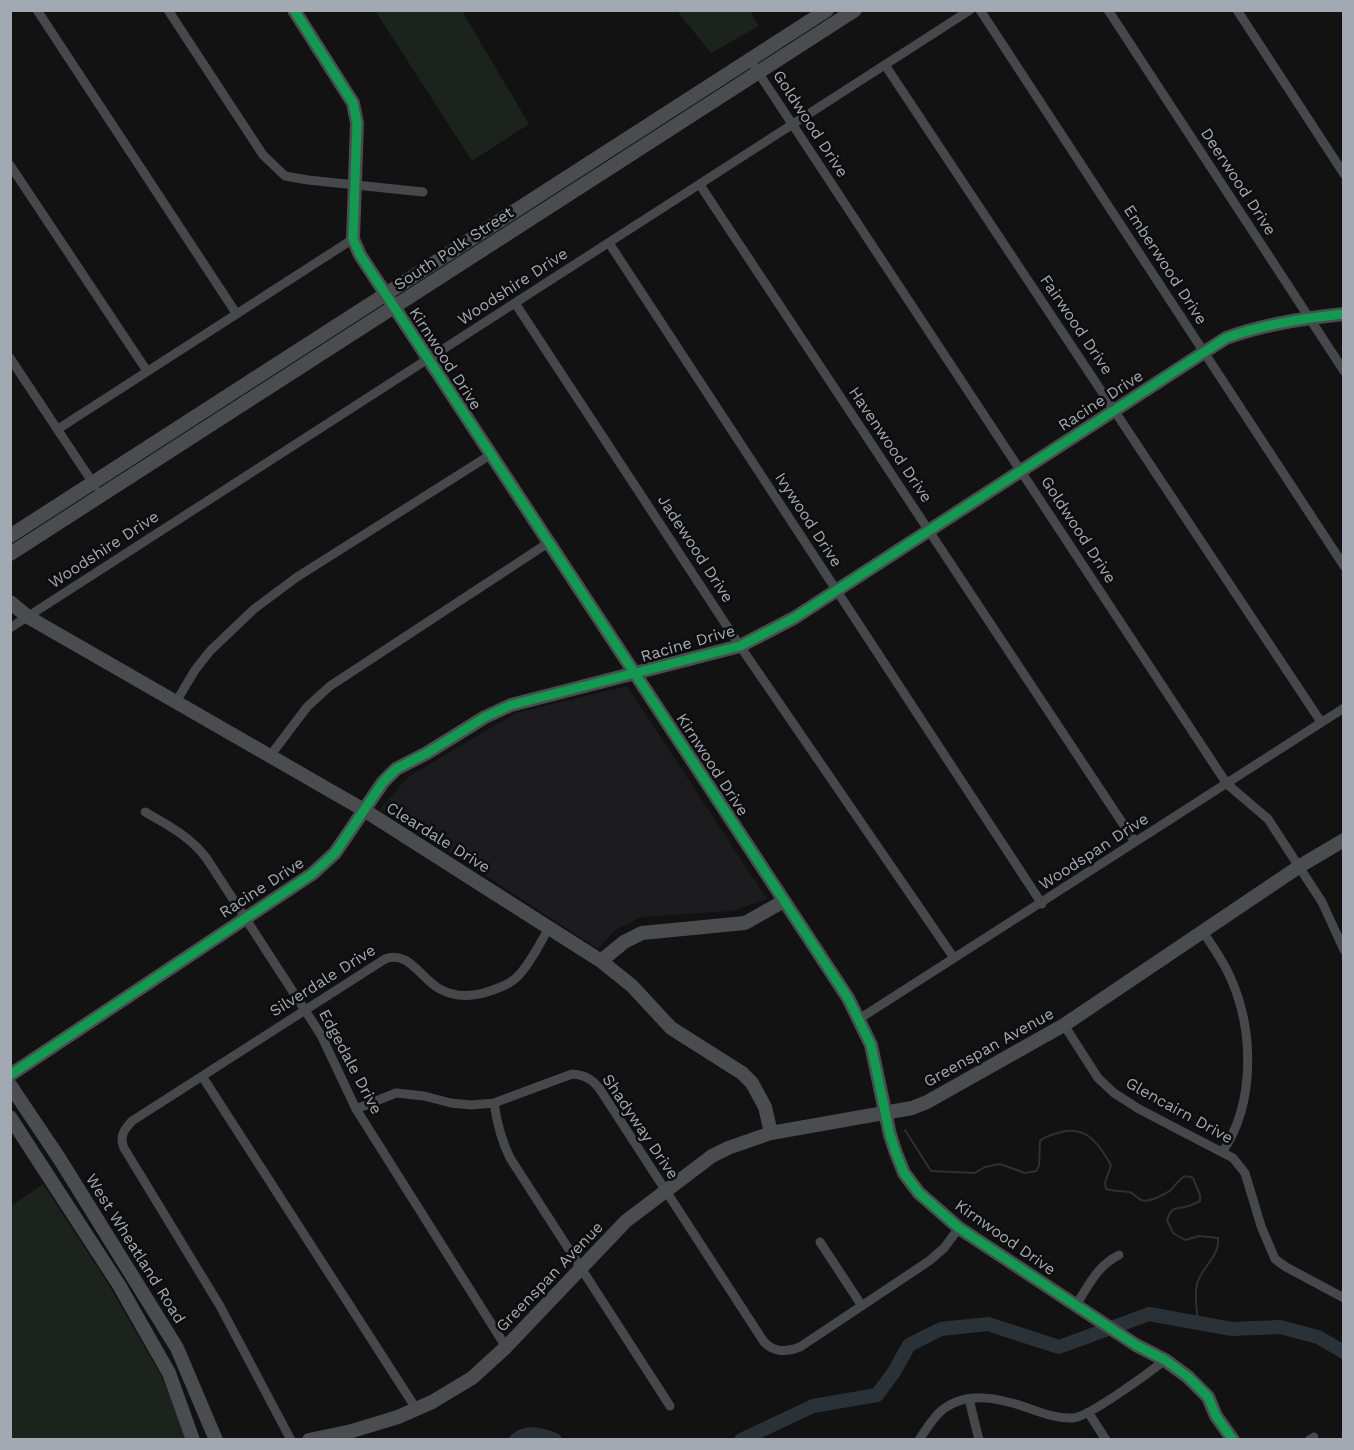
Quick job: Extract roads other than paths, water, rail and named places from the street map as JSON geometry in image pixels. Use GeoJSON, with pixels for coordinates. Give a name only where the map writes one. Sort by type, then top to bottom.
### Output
{"type":"FeatureCollection","features":[{"type":"Feature","properties":{"kind":"street"},"geometry":{"type":"LineString","coordinates":[[37,10],[236,313]]}},
{"type":"Feature","properties":{"kind":"street"},"geometry":{"type":"LineString","coordinates":[[168,10],[263,155],[285,176],[354,186],[423,192]]}},
{"type":"Feature","properties":{"kind":"street","name":"Kirnwood Drive"},"geometry":{"type":"LineString","coordinates":[[294,10],[353,103],[357,123],[353,239],[363,261],[848,998],[867,1035],[876,1061],[885,1113],[904,1173],[919,1193],[959,1228],[1188,1377],[1208,1397],[1216,1416],[1233,1440]]}},
{"type":"Feature","properties":{"kind":"street","name":"South Polk Street"},"geometry":{"type":"LineString","coordinates":[[10,536],[827,10]]}},
{"type":"Feature","properties":{"kind":"street","name":"South Polk Street"},"geometry":{"type":"LineString","coordinates":[[10,554],[855,10]]}},
{"type":"Feature","properties":{"kind":"street","name":"Woodshire Drive"},"geometry":{"type":"LineString","coordinates":[[10,628],[970,10]]}},
{"type":"Feature","properties":{"kind":"street","name":"Emberwood Drive"},"geometry":{"type":"LineString","coordinates":[[980,10],[1344,566]]}},
{"type":"Feature","properties":{"kind":"street","name":"Deerwood Drive"},"geometry":{"type":"LineString","coordinates":[[1108,10],[1344,371]]}},
{"type":"Feature","properties":{"kind":"street"},"geometry":{"type":"LineString","coordinates":[[1237,10],[1344,174]]}},
{"type":"Feature","properties":{"kind":"street","name":"Goldwood Drive"},"geometry":{"type":"LineString","coordinates":[[750,60],[1227,784],[1268,819],[1300,866],[1322,902],[1344,950]]}},
{"type":"Feature","properties":{"kind":"street","name":"Fairwood Drive"},"geometry":{"type":"LineString","coordinates":[[885,65],[1321,722]]}},
{"type":"Feature","properties":{"kind":"street"},"geometry":{"type":"LineString","coordinates":[[10,165],[147,371]]}},
{"type":"Feature","properties":{"kind":"street","name":"Havenwood Drive"},"geometry":{"type":"LineString","coordinates":[[700,185],[1135,842]]}},
{"type":"Feature","properties":{"kind":"street"},"geometry":{"type":"LineString","coordinates":[[553,187],[560,200]]}},
{"type":"Feature","properties":{"kind":"street"},"geometry":{"type":"LineString","coordinates":[[58,429],[353,239]]}},
{"type":"Feature","properties":{"kind":"street","name":"Ivywood Drive"},"geometry":{"type":"LineString","coordinates":[[609,243],[1042,904]]}},
{"type":"Feature","properties":{"kind":"street","name":"Jadewood Drive"},"geometry":{"type":"LineString","coordinates":[[515,303],[740,646],[954,958]]}},
{"type":"Feature","properties":{"kind":"street","name":"Racine Drive"},"geometry":{"type":"LineString","coordinates":[[10,1075],[244,918],[296,886],[324,864],[344,842],[382,782],[396,769],[498,710],[740,646],[787,622],[836,591],[1226,338],[1250,329],[1344,314]]}},
{"type":"Feature","properties":{"kind":"street"},"geometry":{"type":"LineString","coordinates":[[10,358],[101,496]]}},
{"type":"Feature","properties":{"kind":"street"},"geometry":{"type":"LineString","coordinates":[[176,702],[195,670],[210,651],[254,609],[297,577],[490,455]]}},
{"type":"Feature","properties":{"kind":"street"},"geometry":{"type":"LineString","coordinates":[[270,756],[307,707],[330,686],[548,543]]}},
{"type":"Feature","properties":{"kind":"street","name":"Cleardale Drive"},"geometry":{"type":"LineString","coordinates":[[10,602],[28,617],[364,810],[601,961],[632,986],[671,1028],[742,1073],[752,1083],[765,1107],[771,1133]]}},
{"type":"Feature","properties":{"kind":"street","name":"Woodspan Drive"},"geometry":{"type":"LineString","coordinates":[[859,1019],[1042,904],[1344,708]]}},
{"type":"Feature","properties":{"kind":"street","name":"Edgedale Drive"},"geometry":{"type":"LineString","coordinates":[[145,812],[176,830],[201,850],[321,1035],[357,1109],[506,1347]]}},
{"type":"Feature","properties":{"kind":"street","name":"Greenspan Avenue"},"geometry":{"type":"LineString","coordinates":[[309,1440],[367,1428],[417,1410],[472,1378],[506,1347],[626,1221],[712,1156],[771,1133],[912,1108],[927,1102],[1064,1026],[1300,866],[1344,840]]}},
{"type":"Feature","properties":{"kind":"street"},"geometry":{"type":"LineString","coordinates":[[601,961],[624,942],[642,933],[745,923],[784,901]]}},
{"type":"Feature","properties":{"kind":"street","name":"Silverdale Drive"},"geometry":{"type":"LineString","coordinates":[[291,1440],[197,1266],[124,1148],[122,1136],[132,1121],[375,963],[393,956],[401,957],[437,987],[448,992],[474,995],[498,988],[522,972],[549,928]]}},
{"type":"Feature","properties":{"kind":"street"},"geometry":{"type":"LineString","coordinates":[[1203,932],[1232,981],[1244,1017],[1247,1039],[1248,1060],[1240,1111],[1234,1131],[1223,1151]]}},
{"type":"Feature","properties":{"kind":"street","name":"Glencairn Drive"},"geometry":{"type":"LineString","coordinates":[[1064,1026],[1098,1078],[1114,1093],[1139,1109],[1233,1158],[1245,1173],[1261,1226],[1275,1259],[1344,1298]]}},
{"type":"Feature","properties":{"kind":"street","name":"Shadyway Drive"},"geometry":{"type":"LineString","coordinates":[[357,1109],[396,1093],[424,1096],[451,1103],[471,1105],[494,1103],[561,1077],[582,1074],[599,1087],[764,1342],[775,1350],[789,1351],[800,1347],[862,1306]]}},
{"type":"Feature","properties":{"kind":"street"},"geometry":{"type":"LineString","coordinates":[[202,1076],[417,1410]]}},
{"type":"Feature","properties":{"kind":"street","name":"West Wheatland Road"},"geometry":{"type":"LineString","coordinates":[[10,1085],[59,1158],[177,1348],[216,1440]]}},
{"type":"Feature","properties":{"kind":"street"},"geometry":{"type":"LineString","coordinates":[[494,1103],[503,1145],[670,1407]]}},
{"type":"Feature","properties":{"kind":"street","name":"West Wheatland Road"},"geometry":{"type":"LineString","coordinates":[[10,1117],[118,1285],[169,1373],[193,1440]]}},
{"type":"Feature","properties":{"kind":"street"},"geometry":{"type":"LineString","coordinates":[[44,1167],[59,1158]]}},
{"type":"Feature","properties":{"kind":"street"},"geometry":{"type":"LineString","coordinates":[[820,1242],[862,1306],[929,1261],[944,1248],[959,1228]]}},
{"type":"Feature","properties":{"kind":"street"},"geometry":{"type":"LineString","coordinates":[[1076,1305],[1099,1269],[1108,1261],[1119,1256]]}},
{"type":"Feature","properties":{"kind":"street"},"geometry":{"type":"LineString","coordinates":[[919,1440],[939,1413],[954,1403],[980,1396],[995,1398],[1048,1415],[1074,1418],[1088,1412],[1147,1375],[1165,1360]]}},
{"type":"Feature","properties":{"kind":"street"},"geometry":{"type":"LineString","coordinates":[[969,1399],[979,1440]]}},
{"type":"Feature","properties":{"kind":"street"},"geometry":{"type":"LineString","coordinates":[[1088,1412],[1106,1440]]}},
{"type":"Feature","properties":{"kind":"waterway"},"geometry":{"type":"LineString","coordinates":[[905,1130],[931,1171],[975,1173],[985,1167],[1000,1164],[1025,1173],[1036,1171],[1039,1166],[1040,1141],[1049,1136],[1076,1131],[1091,1138],[1111,1165],[1105,1183],[1106,1189],[1129,1192],[1141,1200],[1148,1201],[1171,1190],[1182,1178],[1189,1176],[1193,1178],[1200,1201],[1173,1210],[1167,1220],[1173,1233],[1185,1240],[1199,1236],[1218,1238],[1216,1251],[1197,1284],[1198,1322]]}},
{"type":"Feature","properties":{"kind":"waterway"},"geometry":{"type":"LineString","coordinates":[[741,1440],[813,1406],[877,1395],[894,1372],[909,1345],[941,1329],[988,1324],[1059,1347],[1149,1314],[1232,1329],[1280,1327],[1318,1337],[1344,1352]]}},
{"type":"Feature","properties":{"kind":"waterway"},"geometry":{"type":"LineString","coordinates":[[516,1440],[530,1434],[555,1440]]}}]}
